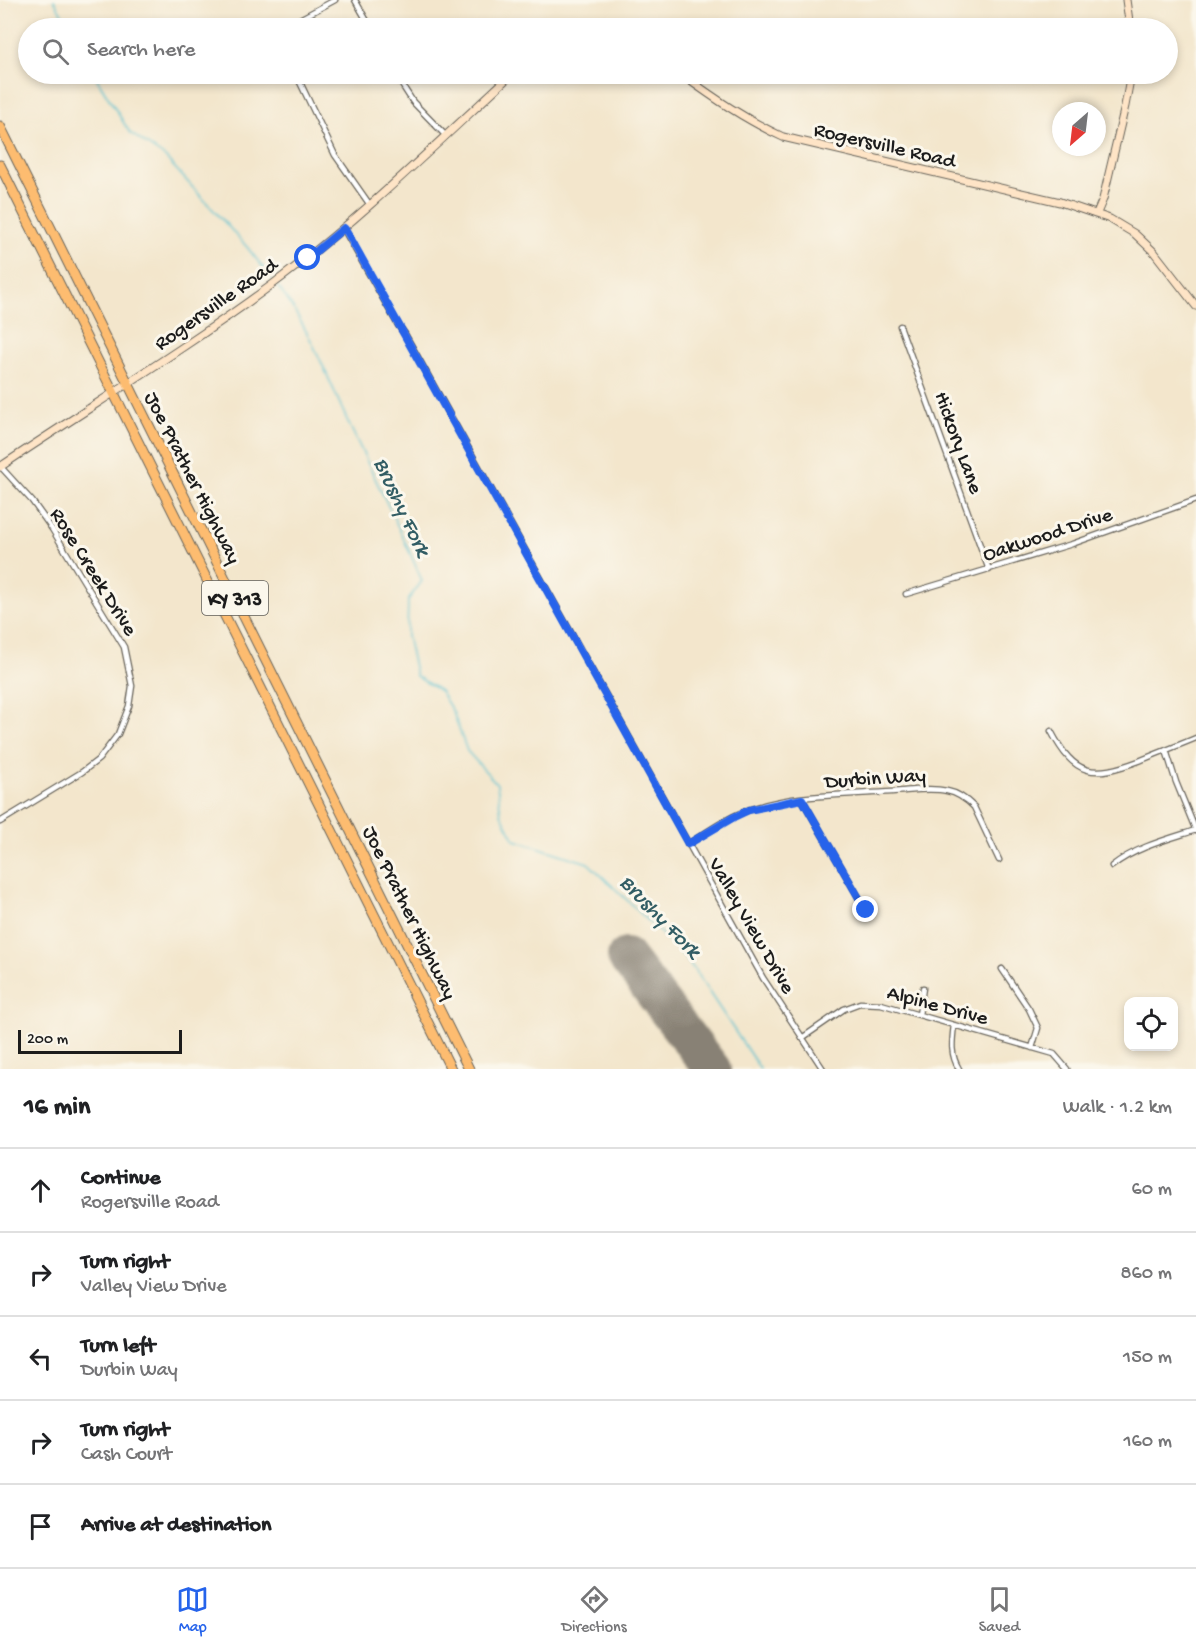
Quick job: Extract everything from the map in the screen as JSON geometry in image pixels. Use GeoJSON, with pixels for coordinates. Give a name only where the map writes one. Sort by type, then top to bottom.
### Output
{"type":"FeatureCollection","features":[{"type":"Feature","properties":{"kind":"highway","name":"Joe Prather Highway"},"geometry":{"type":"LineString","coordinates":[[0,126],[470,1069]]}},
{"type":"Feature","properties":{"kind":"highway","name":"Joe Prather Highway"},"geometry":{"type":"LineString","coordinates":[[0,165],[451,1069]]}},
{"type":"Feature","properties":{"kind":"street"},"geometry":{"type":"LineString","coordinates":[[302,18],[335,0]]}},
{"type":"Feature","properties":{"kind":"street"},"geometry":{"type":"LineString","coordinates":[[356,0],[366,18]]}},
{"type":"Feature","properties":{"kind":"street"},"geometry":{"type":"LineString","coordinates":[[1126,0],[1129,18]]}},
{"type":"Feature","properties":{"kind":"street"},"geometry":{"type":"LineString","coordinates":[[301,84],[335,155],[370,205]]}},
{"type":"Feature","properties":{"kind":"street"},"geometry":{"type":"LineString","coordinates":[[401,84],[413,102],[446,136]]}},
{"type":"Feature","properties":{"kind":"street","name":"Rogersville Road"},"geometry":{"type":"LineString","coordinates":[[0,466],[272,285],[344,228],[501,84]]}},
{"type":"Feature","properties":{"kind":"street","name":"Rogersville Road"},"geometry":{"type":"LineString","coordinates":[[696,84],[749,120],[783,136],[1060,202],[1097,213],[1124,227],[1145,242],[1166,265],[1196,306]]}},
{"type":"Feature","properties":{"kind":"street"},"geometry":{"type":"LineString","coordinates":[[1097,213],[1129,84]]}},
{"type":"Feature","properties":{"kind":"street","name":"Valley View Drive"},"geometry":{"type":"LineString","coordinates":[[344,228],[763,978],[823,1069]]}},
{"type":"Feature","properties":{"kind":"street","name":"Hickory Lane"},"geometry":{"type":"LineString","coordinates":[[900,326],[989,570]]}},
{"type":"Feature","properties":{"kind":"street","name":"Rose Creek Drive"},"geometry":{"type":"LineString","coordinates":[[0,466],[32,501],[52,529],[124,647],[132,687],[129,706],[118,734],[99,759],[82,772],[0,822]]}},
{"type":"Feature","properties":{"kind":"street","name":"Oakwood Drive"},"geometry":{"type":"LineString","coordinates":[[906,594],[1094,536],[1196,500]]}},
{"type":"Feature","properties":{"kind":"street"},"geometry":{"type":"LineString","coordinates":[[1051,731],[1066,756],[1077,765],[1091,771],[1114,769],[1196,738]]}},
{"type":"Feature","properties":{"kind":"street"},"geometry":{"type":"LineString","coordinates":[[1112,866],[1121,858],[1159,842],[1196,831],[1166,750]]}},
{"type":"Feature","properties":{"kind":"street","name":"Durbin Way"},"geometry":{"type":"LineString","coordinates":[[688,844],[749,810],[802,799],[928,790],[954,793],[969,801],[999,860]]}},
{"type":"Feature","properties":{"kind":"street"},"geometry":{"type":"LineString","coordinates":[[802,799],[866,910]]}},
{"type":"Feature","properties":{"kind":"street"},"geometry":{"type":"LineString","coordinates":[[1002,969],[1029,1009],[1038,1029],[1032,1048]]}},
{"type":"Feature","properties":{"kind":"street"},"geometry":{"type":"LineString","coordinates":[[919,1015],[923,988]]}},
{"type":"Feature","properties":{"kind":"street","name":"Alpine Drive"},"geometry":{"type":"LineString","coordinates":[[802,1038],[844,1010],[860,1003],[881,1004],[1054,1054],[1067,1069]]}},
{"type":"Feature","properties":{"kind":"street"},"geometry":{"type":"LineString","coordinates":[[954,1025],[952,1058],[959,1069]]}},
{"type":"Feature","properties":{"kind":"waterway","name":"Brushy Fork"},"geometry":{"type":"LineString","coordinates":[[54,0],[64,18]]}},
{"type":"Feature","properties":{"kind":"waterway","name":"Brushy Fork"},"geometry":{"type":"LineString","coordinates":[[100,84],[130,133],[165,157],[247,247],[272,279]]}},
{"type":"Feature","properties":{"kind":"waterway","name":"Brushy Fork"},"geometry":{"type":"LineString","coordinates":[[278,287],[299,318],[317,352],[422,581],[408,600],[407,636],[416,676],[440,691],[453,712],[467,751],[497,784],[501,814],[515,840],[588,863],[687,959],[760,1069]]}},
{"type":"Feature","properties":{"kind":"runway"},"geometry":{"type":"LineString","coordinates":[[626,957],[712,1069]]}},
{"type":"Feature","properties":{"kind":"route"},"geometry":{"type":"LineString","coordinates":[[308,258],[344,228],[347,232],[688,844],[749,810],[802,799],[866,910]]}}]}
